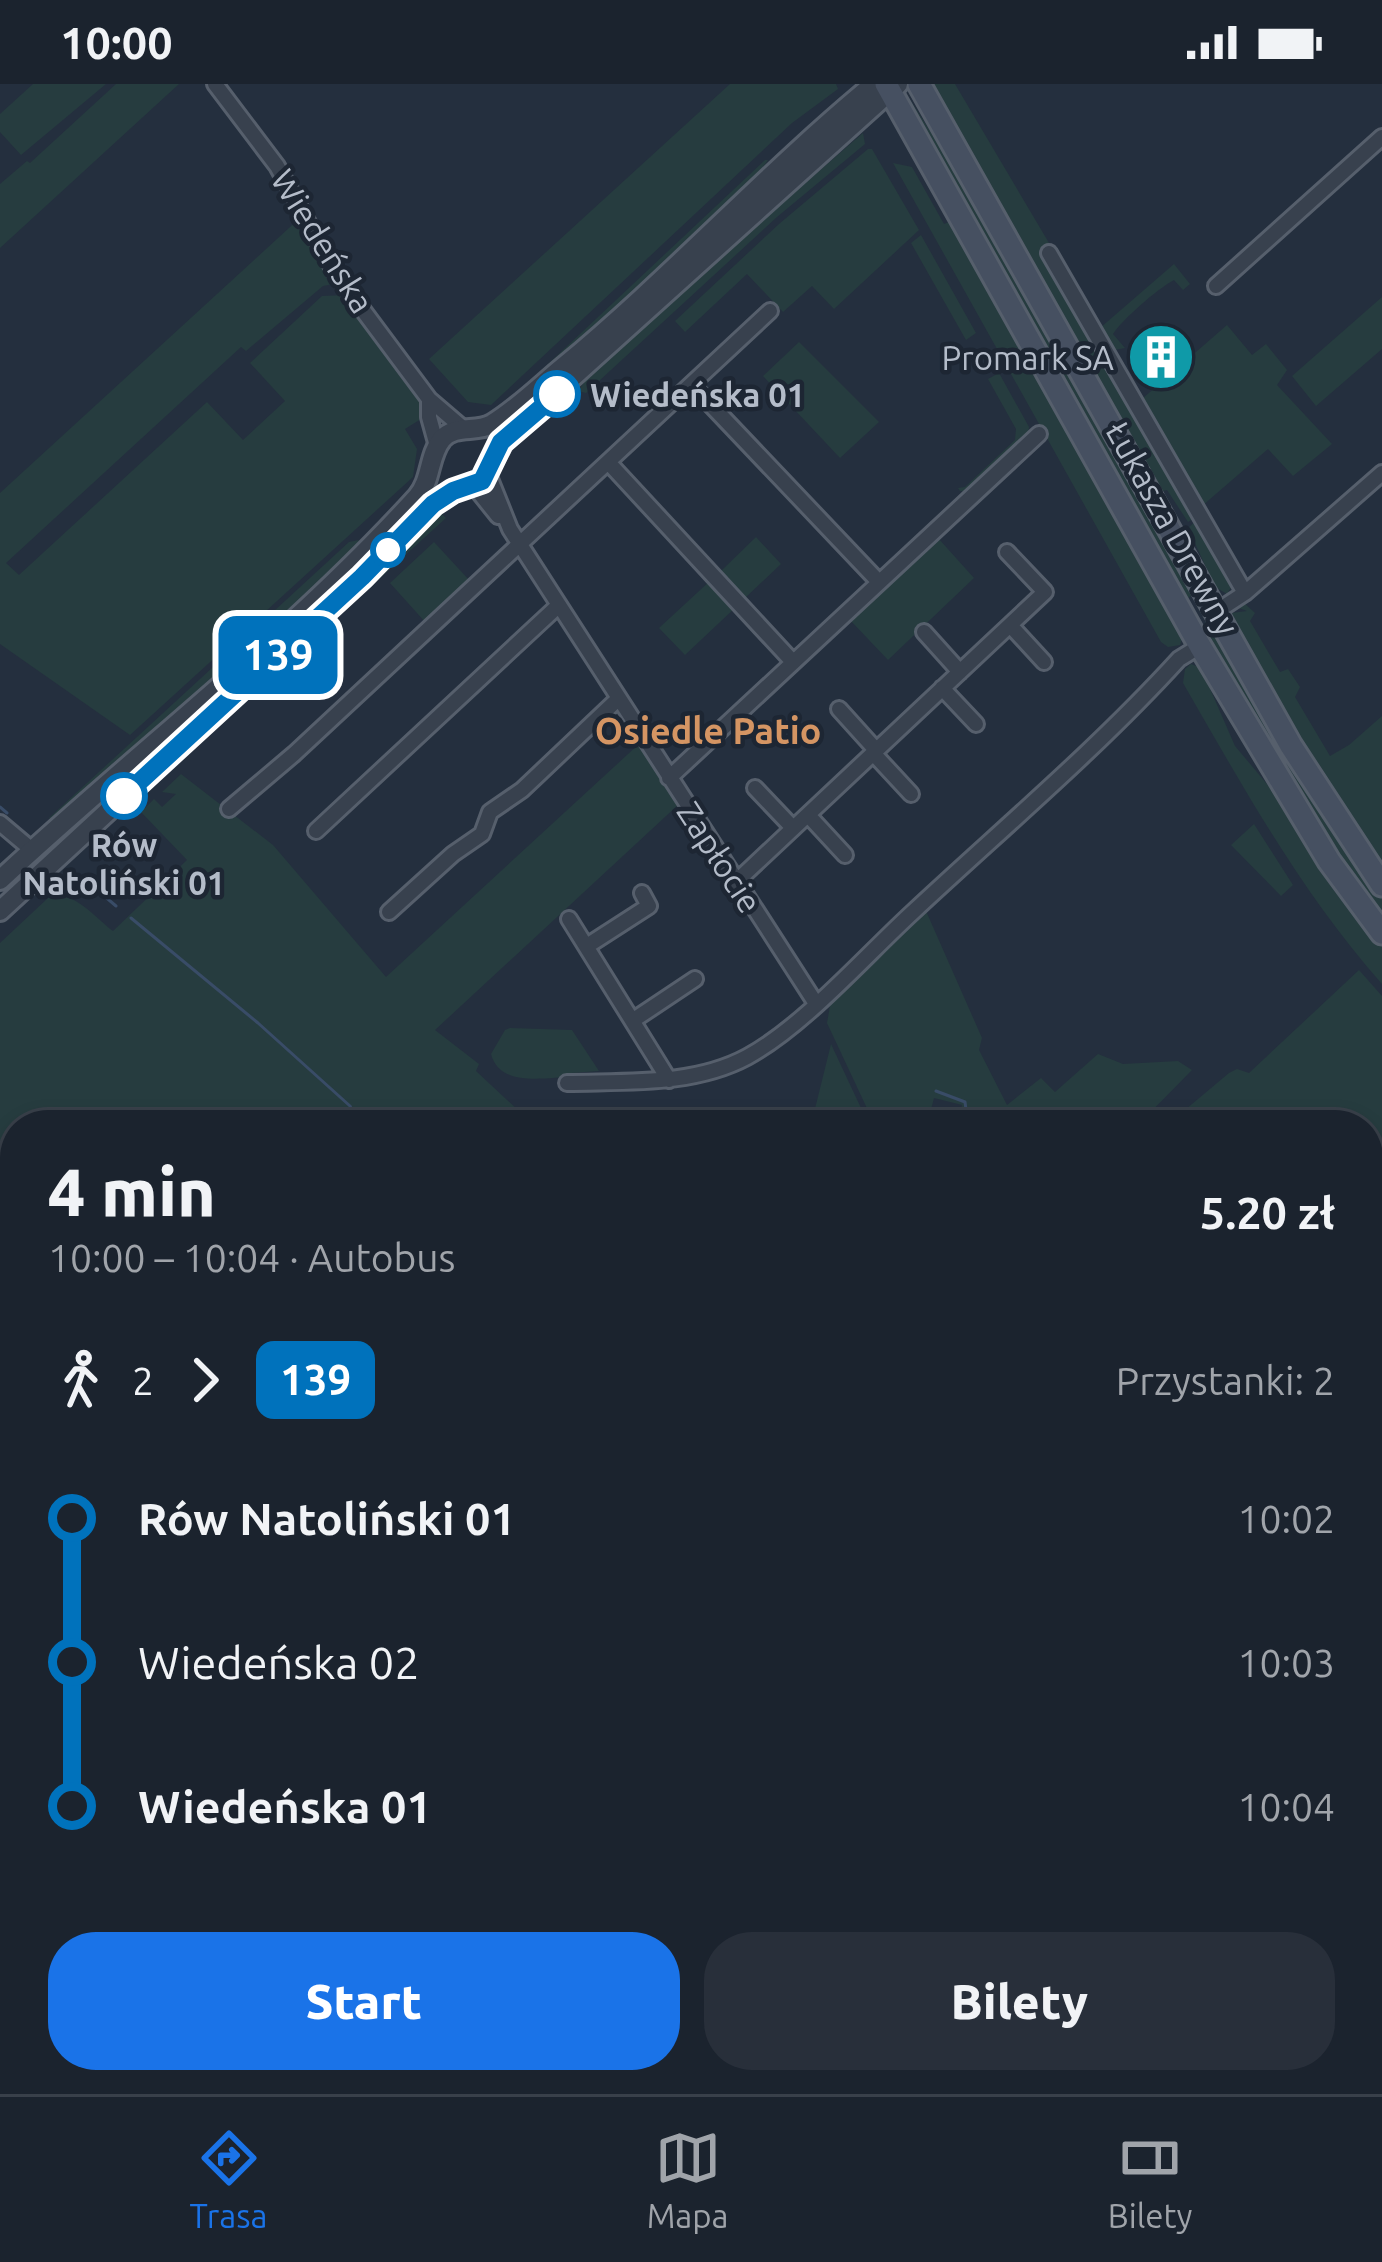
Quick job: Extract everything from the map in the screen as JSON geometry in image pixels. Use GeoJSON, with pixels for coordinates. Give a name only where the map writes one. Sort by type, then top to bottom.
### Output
{"type":"FeatureCollection","features":[{"type":"Feature","properties":{"kind":"main road","name":"Łukasza Drewny"},"geometry":{"type":"LineString","coordinates":[[919,84],[1291,746],[1382,885]]}},
{"type":"Feature","properties":{"kind":"main road","name":"Łukasza Drewny"},"geometry":{"type":"LineString","coordinates":[[887,86],[1200,646],[1330,862],[1382,933]]}},
{"type":"Feature","properties":{"kind":"street","name":"Wiedeńska"},"geometry":{"type":"LineString","coordinates":[[215,84],[277,166],[336,274],[429,399],[464,429]]}},
{"type":"Feature","properties":{"kind":"street"},"geometry":{"type":"LineString","coordinates":[[0,880],[345,571],[423,490],[445,436],[494,422],[576,356],[777,168],[887,86]]}},
{"type":"Feature","properties":{"kind":"street"},"geometry":{"type":"LineString","coordinates":[[0,911],[362,577],[433,504],[479,477],[510,433],[589,367],[887,86]]}},
{"type":"Feature","properties":{"kind":"street"},"geometry":{"type":"LineString","coordinates":[[1216,286],[1382,137]]}},
{"type":"Feature","properties":{"kind":"street"},"geometry":{"type":"LineString","coordinates":[[1049,253],[1245,593]]}},
{"type":"Feature","properties":{"kind":"street"},"geometry":{"type":"LineString","coordinates":[[229,809],[770,311]]}},
{"type":"Feature","properties":{"kind":"street"},"geometry":{"type":"LineString","coordinates":[[692,385],[879,582]]}},
{"type":"Feature","properties":{"kind":"street","name":"Wiedeńska"},"geometry":{"type":"LineString","coordinates":[[429,399],[436,451]]}},
{"type":"Feature","properties":{"kind":"street"},"geometry":{"type":"LineString","coordinates":[[464,429],[486,439],[479,477]]}},
{"type":"Feature","properties":{"kind":"street"},"geometry":{"type":"LineString","coordinates":[[669,778],[1039,434]]}},
{"type":"Feature","properties":{"kind":"street"},"geometry":{"type":"LineString","coordinates":[[436,451],[439,473],[479,477]]}},
{"type":"Feature","properties":{"kind":"street"},"geometry":{"type":"LineString","coordinates":[[608,462],[793,662]]}},
{"type":"Feature","properties":{"kind":"street"},"geometry":{"type":"LineString","coordinates":[[1216,612],[1245,593],[1382,473]]}},
{"type":"Feature","properties":{"kind":"street","name":"Zapłocie"},"geometry":{"type":"LineString","coordinates":[[479,477],[815,1002]]}},
{"type":"Feature","properties":{"kind":"street"},"geometry":{"type":"LineString","coordinates":[[736,882],[1045,592],[1007,553]]}},
{"type":"Feature","properties":{"kind":"street"},"geometry":{"type":"LineString","coordinates":[[316,831],[559,605]]}},
{"type":"Feature","properties":{"kind":"street"},"geometry":{"type":"LineString","coordinates":[[1010,625],[1044,662]]}},
{"type":"Feature","properties":{"kind":"street"},"geometry":{"type":"LineString","coordinates":[[924,632],[960,671]]}},
{"type":"Feature","properties":{"kind":"street"},"geometry":{"type":"LineString","coordinates":[[566,1083],[669,1079],[747,1057],[815,1002],[988,844],[1179,659],[1200,646]]}},
{"type":"Feature","properties":{"kind":"street"},"geometry":{"type":"LineString","coordinates":[[943,688],[976,724]]}},
{"type":"Feature","properties":{"kind":"street"},"geometry":{"type":"LineString","coordinates":[[389,912],[482,834],[490,812],[522,790],[619,699]]}},
{"type":"Feature","properties":{"kind":"street"},"geometry":{"type":"LineString","coordinates":[[839,709],[911,794]]}},
{"type":"Feature","properties":{"kind":"street"},"geometry":{"type":"LineString","coordinates":[[754,788],[793,829]]}},
{"type":"Feature","properties":{"kind":"street"},"geometry":{"type":"LineString","coordinates":[[808,815],[844,855]]}},
{"type":"Feature","properties":{"kind":"street"},"geometry":{"type":"LineString","coordinates":[[0,823],[49,866]]}},
{"type":"Feature","properties":{"kind":"street"},"geometry":{"type":"LineString","coordinates":[[587,946],[649,906],[642,893]]}},
{"type":"Feature","properties":{"kind":"street"},"geometry":{"type":"LineString","coordinates":[[569,920],[669,1079]]}},
{"type":"Feature","properties":{"kind":"street"},"geometry":{"type":"LineString","coordinates":[[634,1019],[695,980]]}},
{"type":"Feature","properties":{"kind":"green space"},"geometry":{"type":"Polygon","coordinates":[[[33,84],[106,84],[21,155],[0,132],[0,114],[33,84]]]}},
{"type":"Feature","properties":{"kind":"green space"},"geometry":{"type":"Polygon","coordinates":[[[116,84],[179,84],[0,248],[0,184],[30,163],[116,84]]]}},
{"type":"Feature","properties":{"kind":"green space"},"geometry":{"type":"Polygon","coordinates":[[[730,84],[836,84],[838,89],[792,123],[491,405],[468,402],[429,359],[730,84]]]}},
{"type":"Feature","properties":{"kind":"green space"},"geometry":{"type":"Polygon","coordinates":[[[929,84],[955,84],[1052,248],[1196,517],[1188,522],[1167,490],[1143,467],[929,84]]]}},
{"type":"Feature","properties":{"kind":"green space"},"geometry":{"type":"Polygon","coordinates":[[[909,98],[993,230],[1196,591],[1186,600],[906,102],[909,98]]]}},
{"type":"Feature","properties":{"kind":"green space"},"geometry":{"type":"Polygon","coordinates":[[[863,133],[865,144],[777,217],[586,393],[578,391],[592,371],[782,197],[863,133]]]}},
{"type":"Feature","properties":{"kind":"green space"},"geometry":{"type":"Polygon","coordinates":[[[868,149],[919,230],[834,309],[812,286],[783,312],[747,274],[685,332],[675,321],[868,149]]]}},
{"type":"Feature","properties":{"kind":"green space"},"geometry":{"type":"Polygon","coordinates":[[[765,160],[753,182],[566,357],[497,412],[765,160]]]}},
{"type":"Feature","properties":{"kind":"green space"},"geometry":{"type":"Polygon","coordinates":[[[893,163],[912,167],[944,224],[949,222],[970,250],[1183,636],[1180,645],[1168,647],[1161,642],[893,163]]]}},
{"type":"Feature","properties":{"kind":"green space"},"geometry":{"type":"Polygon","coordinates":[[[301,217],[338,283],[323,286],[246,351],[241,347],[6,563],[19,575],[207,402],[243,440],[285,401],[250,363],[322,296],[346,295],[423,405],[421,419],[405,429],[417,449],[413,477],[130,735],[0,644],[0,493],[301,217]]]}},
{"type":"Feature","properties":{"kind":"green space"},"geometry":{"type":"Polygon","coordinates":[[[921,235],[976,333],[966,340],[911,243],[921,235]]]}},
{"type":"Feature","properties":{"kind":"green space"},"geometry":{"type":"Polygon","coordinates":[[[1174,264],[1190,284],[1183,290],[1174,280],[1140,305],[1113,334],[1125,348],[1114,350],[1100,328],[1174,264]]]}},
{"type":"Feature","properties":{"kind":"green space"},"geometry":{"type":"Polygon","coordinates":[[[1382,297],[1382,349],[1316,406],[1292,376],[1382,297]]]}},
{"type":"Feature","properties":{"kind":"green space"},"geometry":{"type":"Polygon","coordinates":[[[1227,325],[1252,355],[1266,344],[1287,370],[1277,385],[1332,444],[1293,476],[1268,449],[1202,506],[1142,399],[1227,325]]]}},
{"type":"Feature","properties":{"kind":"green space"},"geometry":{"type":"Polygon","coordinates":[[[799,342],[879,422],[840,458],[763,376],[799,342]]]}},
{"type":"Feature","properties":{"kind":"green space"},"geometry":{"type":"Polygon","coordinates":[[[999,373],[1029,427],[1028,434],[968,492],[960,491],[1015,440],[1016,429],[988,379],[999,373]]]}},
{"type":"Feature","properties":{"kind":"green space"},"geometry":{"type":"Polygon","coordinates":[[[436,508],[446,518],[143,794],[154,777],[436,508]]]}},
{"type":"Feature","properties":{"kind":"green space"},"geometry":{"type":"Polygon","coordinates":[[[1197,520],[1233,584],[1227,594],[1215,587],[1188,528],[1197,520]]]}},
{"type":"Feature","properties":{"kind":"green space"},"geometry":{"type":"Polygon","coordinates":[[[756,537],[781,564],[745,598],[720,572],[756,537]]]}},
{"type":"Feature","properties":{"kind":"green space"},"geometry":{"type":"Polygon","coordinates":[[[938,538],[974,578],[888,660],[850,620],[938,538]]]}},
{"type":"Feature","properties":{"kind":"green space"},"geometry":{"type":"Polygon","coordinates":[[[359,540],[347,559],[164,727],[53,821],[49,818],[349,542],[359,540]]]}},
{"type":"Feature","properties":{"kind":"green space"},"geometry":{"type":"Polygon","coordinates":[[[434,542],[470,581],[426,623],[390,583],[434,542]]]}},
{"type":"Feature","properties":{"kind":"green space"},"geometry":{"type":"Polygon","coordinates":[[[711,580],[736,607],[685,655],[659,628],[711,580]]]}},
{"type":"Feature","properties":{"kind":"green space"},"geometry":{"type":"Polygon","coordinates":[[[1202,601],[1345,844],[1382,897],[1382,921],[1355,885],[1199,627],[1206,622],[1196,604],[1202,601]]]}},
{"type":"Feature","properties":{"kind":"green space"},"geometry":{"type":"Polygon","coordinates":[[[1243,602],[1255,613],[1250,621],[1280,672],[1288,669],[1300,687],[1295,697],[1330,756],[1382,716],[1382,863],[1314,768],[1230,620],[1231,613],[1247,611],[1236,607],[1243,602]]]}},
{"type":"Feature","properties":{"kind":"green space"},"geometry":{"type":"Polygon","coordinates":[[[1191,664],[1201,668],[1235,746],[1278,797],[1382,945],[1382,984],[1326,914],[1251,800],[1183,683],[1191,664]]]}},
{"type":"Feature","properties":{"kind":"green space"},"geometry":{"type":"Polygon","coordinates":[[[640,743],[679,804],[435,1030],[479,1064],[476,1071],[518,1110],[0,1110],[0,943],[48,898],[57,896],[83,906],[113,931],[187,860],[141,812],[154,799],[162,807],[176,794],[162,792],[181,774],[273,845],[386,977],[640,743]]]}},
{"type":"Feature","properties":{"kind":"green space"},"geometry":{"type":"Polygon","coordinates":[[[1254,824],[1293,885],[1281,896],[1231,845],[1254,824]]]}},
{"type":"Feature","properties":{"kind":"green space"},"geometry":{"type":"Polygon","coordinates":[[[926,911],[982,1038],[979,1050],[1007,1105],[1041,1078],[1055,1092],[1098,1054],[1123,1064],[1178,1061],[1192,1070],[1153,1110],[961,1110],[962,1105],[934,1098],[931,1110],[868,1110],[827,1023],[831,1000],[926,911]]]}},
{"type":"Feature","properties":{"kind":"green space"},"geometry":{"type":"Polygon","coordinates":[[[1359,970],[1382,996],[1382,1110],[1185,1110],[1229,1073],[1237,1069],[1249,1073],[1359,970]]]}},
{"type":"Feature","properties":{"kind":"green space"},"geometry":{"type":"Polygon","coordinates":[[[510,1028],[572,1030],[599,1071],[537,1079],[504,1072],[491,1054],[510,1028]]]}},
{"type":"Feature","properties":{"kind":"green space"},"geometry":{"type":"Polygon","coordinates":[[[831,1044],[862,1110],[815,1110],[831,1044]]]}},
{"type":"Feature","properties":{"kind":"waterway"},"geometry":{"type":"LineString","coordinates":[[0,807],[7,813]]}},
{"type":"Feature","properties":{"kind":"waterway"},"geometry":{"type":"LineString","coordinates":[[88,882],[116,906]]}},
{"type":"Feature","properties":{"kind":"waterway"},"geometry":{"type":"LineString","coordinates":[[131,918],[258,1023],[352,1110]]}},
{"type":"Feature","properties":{"kind":"waterway"},"geometry":{"type":"LineString","coordinates":[[936,1091],[965,1102],[966,1110]]}},
{"type":"Feature","properties":{"kind":"bus line","name":"139"},"geometry":{"type":"LineString","coordinates":[[124,796],[362,577],[433,504],[482,481],[501,442],[557,394]]}},
{"type":"Feature","properties":{"kind":"place","name":"Promark SA"},"geometry":{"type":"Point","coordinates":[1161,357]}},
{"type":"Feature","properties":{"kind":"place","name":"Wiedeńska 01"},"geometry":{"type":"Point","coordinates":[557,394]}},
{"type":"Feature","properties":{"kind":"place","name":"Rów Natoliński 01"},"geometry":{"type":"Point","coordinates":[124,796]}},
{"type":"Feature","properties":{"kind":"district","name":"Osiedle Patio"},"geometry":{"type":"Point","coordinates":[708,730]}}]}
